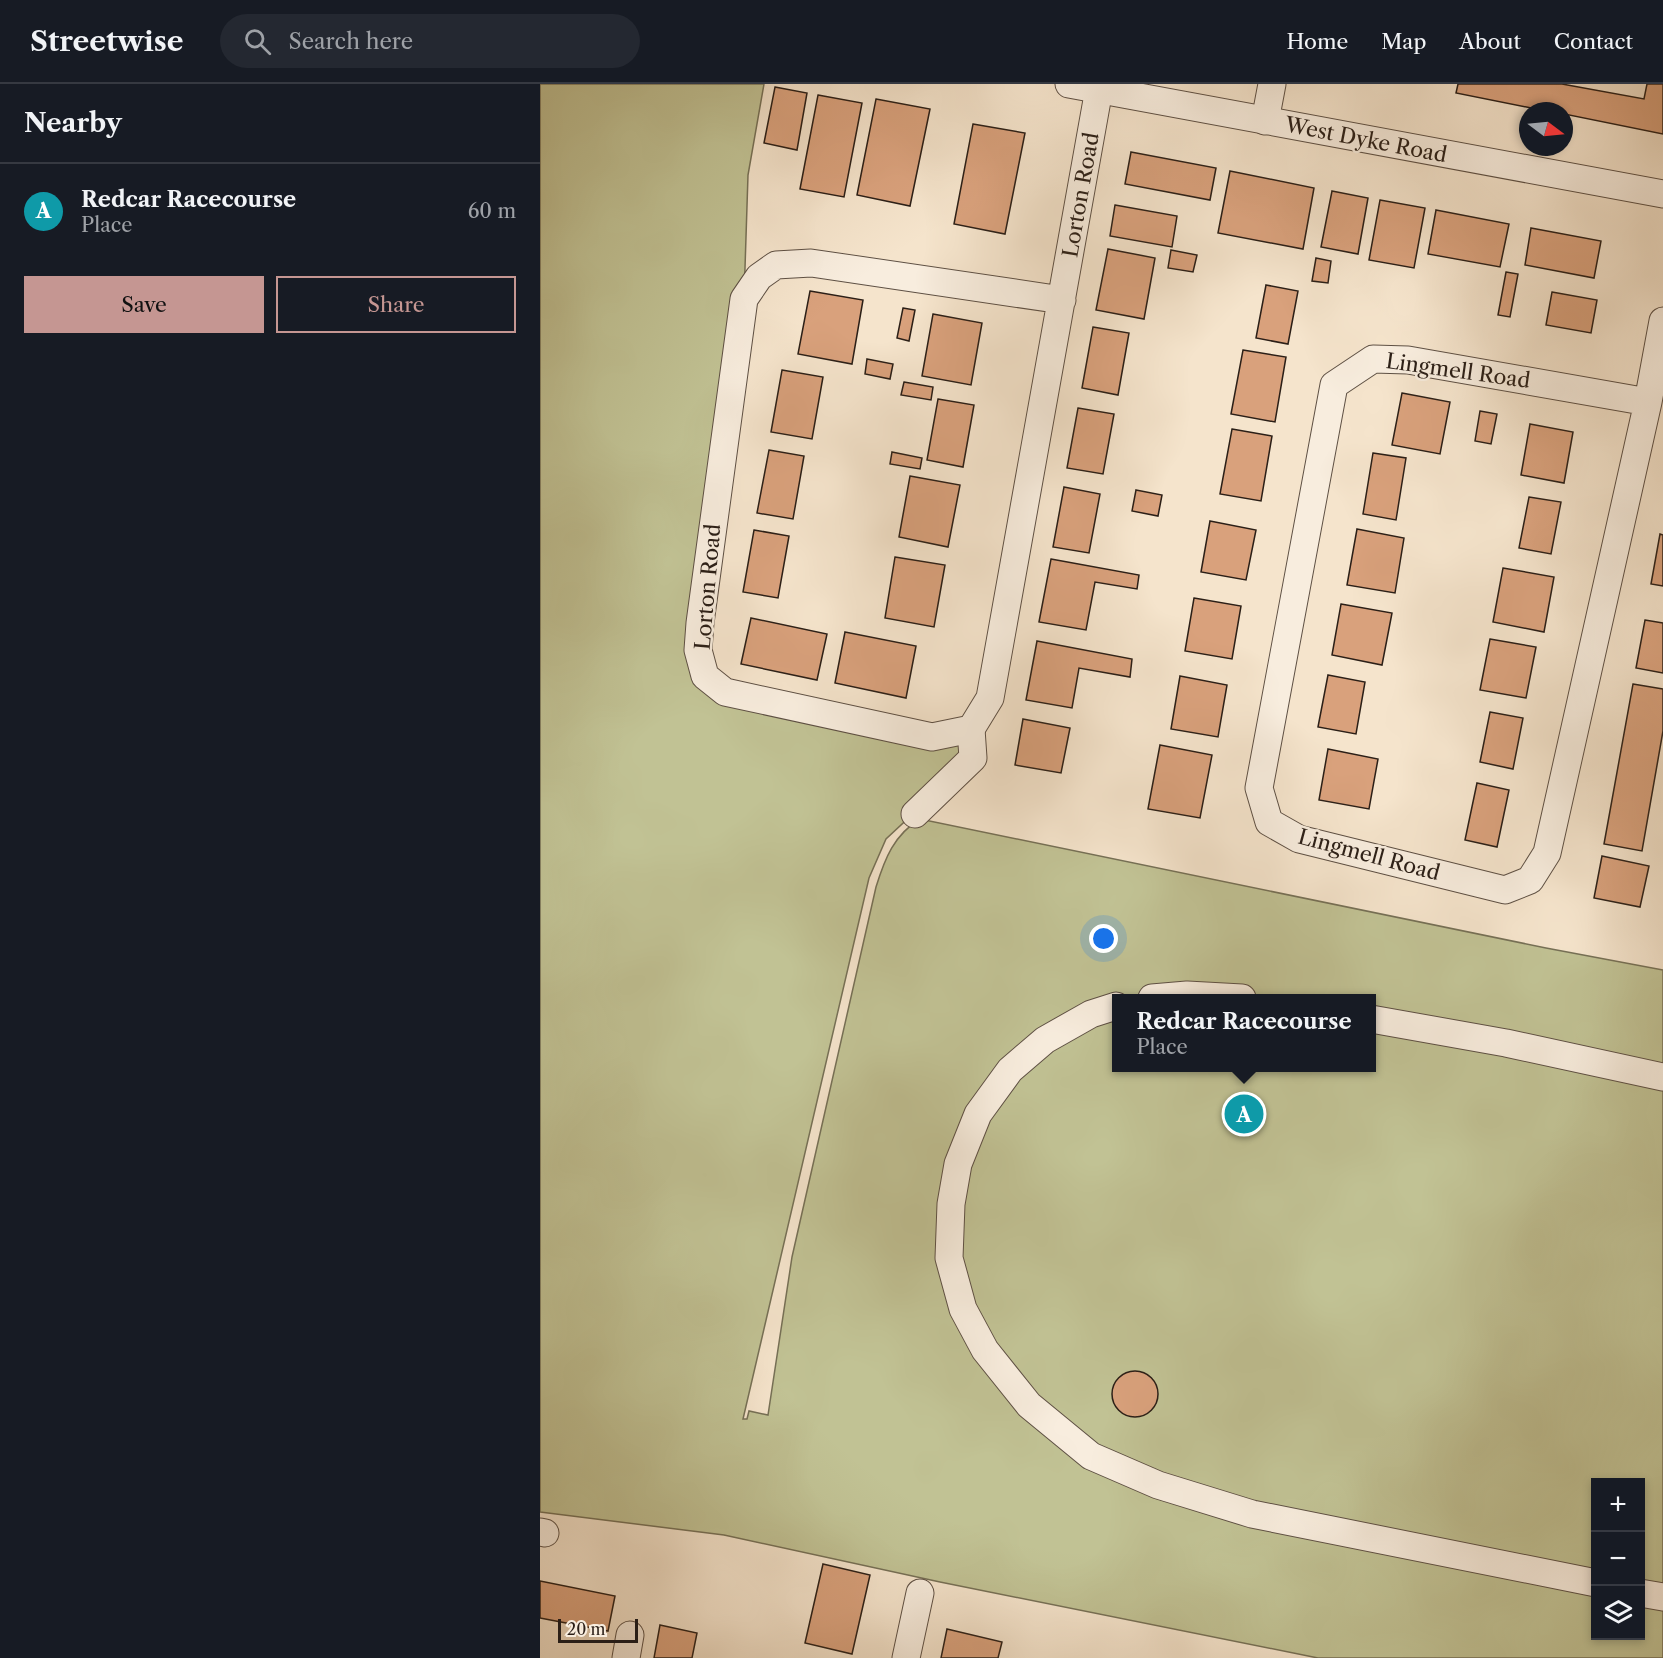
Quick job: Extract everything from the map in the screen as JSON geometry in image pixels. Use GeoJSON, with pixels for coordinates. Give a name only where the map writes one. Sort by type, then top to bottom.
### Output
{"type":"FeatureCollection","features":[{"type":"Feature","properties":{"kind":"street","name":"West Dyke Road"},"geometry":{"type":"LineString","coordinates":[[1069,84],[1663,194]]}},
{"type":"Feature","properties":{"kind":"street"},"geometry":{"type":"LineString","coordinates":[[1265,121],[1272,84]]}},
{"type":"Feature","properties":{"kind":"street","name":"Lorton Road"},"geometry":{"type":"LineString","coordinates":[[1062,300],[811,263],[776,265],[759,277],[744,299],[700,623],[698,650],[705,676],[725,692],[932,737],[971,729],[990,698],[1062,300],[1099,89]]}},
{"type":"Feature","properties":{"kind":"street","name":"Lingmell Road"},"geometry":{"type":"LineString","coordinates":[[1648,402],[1407,360],[1373,358],[1334,385],[1259,788],[1269,822],[1299,839],[1505,890],[1530,880],[1547,853],[1648,402],[1663,321]]}},
{"type":"Feature","properties":{"kind":"street"},"geometry":{"type":"LineString","coordinates":[[915,814],[973,758],[971,729]]}},
{"type":"Feature","properties":{"kind":"street"},"geometry":{"type":"LineString","coordinates":[[1112,1007],[1092,1014],[1045,1040],[1010,1070],[978,1114],[958,1164],[951,1204],[949,1258],[963,1308],[985,1350],[1029,1406],[1091,1456],[1158,1485],[1252,1514],[1591,1582]]}},
{"type":"Feature","properties":{"kind":"street"},"geometry":{"type":"LineString","coordinates":[[1376,1020],[1506,1043],[1663,1077]]}},
{"type":"Feature","properties":{"kind":"street"},"geometry":{"type":"LineString","coordinates":[[906,1658],[920,1593]]}},
{"type":"Feature","properties":{"kind":"street"},"geometry":{"type":"LineString","coordinates":[[1645,1594],[1663,1597]]}},
{"type":"Feature","properties":{"kind":"green space"},"geometry":{"type":"Polygon","coordinates":[[[540,84],[764,84],[748,175],[744,299],[705,676],[951,734],[973,758],[886,839],[869,878],[743,1419],[747,1419],[749,1411],[768,1415],[792,1257],[876,887],[883,866],[897,840],[903,832],[920,819],[1663,970],[1663,1658],[1318,1658],[940,1582],[724,1535],[540,1512],[540,84]]]}},
{"type":"Feature","properties":{"kind":"building"},"geometry":{"type":"Polygon","coordinates":[[[1458,84],[1562,84],[1644,99],[1647,84],[1663,84],[1663,134],[1573,116],[1573,102],[1519,102],[1519,106],[1456,93],[1458,84]]]}},
{"type":"Feature","properties":{"kind":"building"},"geometry":{"type":"Polygon","coordinates":[[[775,87],[807,93],[797,150],[764,143],[775,87]]]}},
{"type":"Feature","properties":{"kind":"building"},"geometry":{"type":"Polygon","coordinates":[[[818,95],[862,103],[844,197],[800,189],[818,95]]]}},
{"type":"Feature","properties":{"kind":"building"},"geometry":{"type":"Polygon","coordinates":[[[876,99],[930,109],[910,206],[857,195],[876,99]]]}},
{"type":"Feature","properties":{"kind":"building"},"geometry":{"type":"Polygon","coordinates":[[[973,124],[1025,133],[1005,234],[954,224],[973,124]]]}},
{"type":"Feature","properties":{"kind":"building"},"geometry":{"type":"Polygon","coordinates":[[[1131,152],[1216,168],[1210,200],[1125,184],[1131,152]]]}},
{"type":"Feature","properties":{"kind":"building"},"geometry":{"type":"Polygon","coordinates":[[[1230,171],[1314,188],[1303,249],[1218,233],[1230,171]]]}},
{"type":"Feature","properties":{"kind":"building"},"geometry":{"type":"Polygon","coordinates":[[[1332,191],[1368,198],[1358,254],[1321,247],[1332,191]]]}},
{"type":"Feature","properties":{"kind":"building"},"geometry":{"type":"Polygon","coordinates":[[[1380,200],[1425,208],[1414,268],[1369,260],[1380,200]]]}},
{"type":"Feature","properties":{"kind":"building"},"geometry":{"type":"Polygon","coordinates":[[[1115,205],[1177,216],[1172,247],[1110,236],[1115,205]]]}},
{"type":"Feature","properties":{"kind":"building"},"geometry":{"type":"Polygon","coordinates":[[[1436,210],[1509,224],[1500,267],[1428,254],[1436,210]]]}},
{"type":"Feature","properties":{"kind":"building"},"geometry":{"type":"Polygon","coordinates":[[[1531,228],[1601,241],[1594,278],[1525,265],[1531,228]]]}},
{"type":"Feature","properties":{"kind":"building"},"geometry":{"type":"Polygon","coordinates":[[[1108,249],[1155,258],[1144,319],[1096,310],[1108,249]]]}},
{"type":"Feature","properties":{"kind":"building"},"geometry":{"type":"Polygon","coordinates":[[[1171,250],[1197,255],[1193,272],[1168,268],[1171,250]]]}},
{"type":"Feature","properties":{"kind":"building"},"geometry":{"type":"Polygon","coordinates":[[[1316,258],[1331,261],[1328,283],[1312,281],[1316,258]]]}},
{"type":"Feature","properties":{"kind":"building"},"geometry":{"type":"Polygon","coordinates":[[[1506,272],[1518,274],[1510,317],[1498,315],[1506,272]]]}},
{"type":"Feature","properties":{"kind":"building"},"geometry":{"type":"Polygon","coordinates":[[[1266,285],[1298,291],[1288,344],[1256,338],[1266,285]]]}},
{"type":"Feature","properties":{"kind":"building"},"geometry":{"type":"Polygon","coordinates":[[[810,291],[863,300],[852,364],[798,354],[810,291]]]}},
{"type":"Feature","properties":{"kind":"building"},"geometry":{"type":"Polygon","coordinates":[[[1552,292],[1597,300],[1591,333],[1546,325],[1552,292]]]}},
{"type":"Feature","properties":{"kind":"building"},"geometry":{"type":"Polygon","coordinates":[[[903,308],[915,310],[909,341],[897,338],[903,308]]]}},
{"type":"Feature","properties":{"kind":"building"},"geometry":{"type":"Polygon","coordinates":[[[933,314],[982,323],[971,385],[922,376],[933,314]]]}},
{"type":"Feature","properties":{"kind":"building"},"geometry":{"type":"Polygon","coordinates":[[[1093,327],[1129,333],[1118,395],[1082,388],[1093,327]]]}},
{"type":"Feature","properties":{"kind":"building"},"geometry":{"type":"Polygon","coordinates":[[[1243,350],[1286,357],[1275,422],[1231,414],[1243,350]]]}},
{"type":"Feature","properties":{"kind":"building"},"geometry":{"type":"Polygon","coordinates":[[[867,359],[893,364],[890,379],[865,374],[867,359]]]}},
{"type":"Feature","properties":{"kind":"building"},"geometry":{"type":"Polygon","coordinates":[[[782,370],[823,377],[812,439],[771,432],[782,370]]]}},
{"type":"Feature","properties":{"kind":"building"},"geometry":{"type":"Polygon","coordinates":[[[904,382],[933,387],[931,400],[901,395],[904,382]]]}},
{"type":"Feature","properties":{"kind":"building"},"geometry":{"type":"Polygon","coordinates":[[[1402,393],[1450,402],[1440,454],[1392,445],[1402,393]]]}},
{"type":"Feature","properties":{"kind":"building"},"geometry":{"type":"Polygon","coordinates":[[[938,399],[974,405],[963,467],[927,460],[938,399]]]}},
{"type":"Feature","properties":{"kind":"building"},"geometry":{"type":"Polygon","coordinates":[[[1078,408],[1114,414],[1103,474],[1067,468],[1078,408]]]}},
{"type":"Feature","properties":{"kind":"building"},"geometry":{"type":"Polygon","coordinates":[[[1480,411],[1497,414],[1491,444],[1475,441],[1480,411]]]}},
{"type":"Feature","properties":{"kind":"building"},"geometry":{"type":"Polygon","coordinates":[[[1530,424],[1573,432],[1564,483],[1521,475],[1530,424]]]}},
{"type":"Feature","properties":{"kind":"building"},"geometry":{"type":"Polygon","coordinates":[[[1232,429],[1272,436],[1261,501],[1220,494],[1232,429]]]}},
{"type":"Feature","properties":{"kind":"building"},"geometry":{"type":"Polygon","coordinates":[[[769,450],[804,456],[793,519],[757,513],[769,450]]]}},
{"type":"Feature","properties":{"kind":"building"},"geometry":{"type":"Polygon","coordinates":[[[892,452],[922,458],[920,469],[890,464],[892,452]]]}},
{"type":"Feature","properties":{"kind":"building"},"geometry":{"type":"Polygon","coordinates":[[[1373,453],[1406,458],[1396,520],[1363,514],[1373,453]]]}},
{"type":"Feature","properties":{"kind":"building"},"geometry":{"type":"Polygon","coordinates":[[[910,476],[960,485],[948,547],[899,537],[910,476]]]}},
{"type":"Feature","properties":{"kind":"building"},"geometry":{"type":"Polygon","coordinates":[[[1064,487],[1100,494],[1089,553],[1053,547],[1064,487]]]}},
{"type":"Feature","properties":{"kind":"building"},"geometry":{"type":"Polygon","coordinates":[[[1136,490],[1162,495],[1158,516],[1132,511],[1136,490]]]}},
{"type":"Feature","properties":{"kind":"building"},"geometry":{"type":"Polygon","coordinates":[[[1529,497],[1561,502],[1551,554],[1519,548],[1529,497]]]}},
{"type":"Feature","properties":{"kind":"building"},"geometry":{"type":"Polygon","coordinates":[[[1210,521],[1256,530],[1246,580],[1201,572],[1210,521]]]}},
{"type":"Feature","properties":{"kind":"building"},"geometry":{"type":"Polygon","coordinates":[[[1357,529],[1404,538],[1395,593],[1347,585],[1357,529]]]}},
{"type":"Feature","properties":{"kind":"building"},"geometry":{"type":"Polygon","coordinates":[[[754,530],[789,536],[778,598],[743,592],[754,530]]]}},
{"type":"Feature","properties":{"kind":"building"},"geometry":{"type":"Polygon","coordinates":[[[1660,534],[1663,535],[1663,586],[1651,584],[1660,534]]]}},
{"type":"Feature","properties":{"kind":"building"},"geometry":{"type":"Polygon","coordinates":[[[895,557],[945,565],[934,627],[885,618],[895,557]]]}},
{"type":"Feature","properties":{"kind":"building"},"geometry":{"type":"Polygon","coordinates":[[[1051,559],[1139,575],[1137,589],[1095,582],[1086,630],[1039,622],[1051,559]]]}},
{"type":"Feature","properties":{"kind":"building"},"geometry":{"type":"Polygon","coordinates":[[[1503,568],[1554,577],[1544,632],[1493,622],[1503,568]]]}},
{"type":"Feature","properties":{"kind":"building"},"geometry":{"type":"Polygon","coordinates":[[[1194,598],[1241,606],[1232,659],[1185,651],[1194,598]]]}},
{"type":"Feature","properties":{"kind":"building"},"geometry":{"type":"Polygon","coordinates":[[[1341,604],[1392,613],[1382,665],[1332,655],[1341,604]]]}},
{"type":"Feature","properties":{"kind":"building"},"geometry":{"type":"Polygon","coordinates":[[[751,618],[827,634],[817,680],[741,664],[751,618]]]}},
{"type":"Feature","properties":{"kind":"building"},"geometry":{"type":"Polygon","coordinates":[[[1645,620],[1663,623],[1663,673],[1636,668],[1645,620]]]}},
{"type":"Feature","properties":{"kind":"building"},"geometry":{"type":"Polygon","coordinates":[[[845,632],[916,646],[906,698],[835,683],[845,632]]]}},
{"type":"Feature","properties":{"kind":"building"},"geometry":{"type":"Polygon","coordinates":[[[1490,639],[1536,647],[1526,698],[1480,690],[1490,639]]]}},
{"type":"Feature","properties":{"kind":"building"},"geometry":{"type":"Polygon","coordinates":[[[1037,641],[1132,659],[1130,677],[1079,668],[1072,708],[1026,700],[1037,641]]]}},
{"type":"Feature","properties":{"kind":"building"},"geometry":{"type":"Polygon","coordinates":[[[1328,675],[1365,682],[1356,734],[1318,727],[1328,675]]]}},
{"type":"Feature","properties":{"kind":"building"},"geometry":{"type":"Polygon","coordinates":[[[1180,676],[1227,685],[1218,737],[1171,729],[1180,676]]]}},
{"type":"Feature","properties":{"kind":"building"},"geometry":{"type":"Polygon","coordinates":[[[1633,684],[1663,689],[1663,731],[1642,851],[1604,844],[1633,684]]]}},
{"type":"Feature","properties":{"kind":"building"},"geometry":{"type":"Polygon","coordinates":[[[1490,712],[1523,718],[1513,769],[1480,762],[1490,712]]]}},
{"type":"Feature","properties":{"kind":"building"},"geometry":{"type":"Polygon","coordinates":[[[1023,719],[1070,728],[1061,773],[1015,765],[1023,719]]]}},
{"type":"Feature","properties":{"kind":"building"},"geometry":{"type":"Polygon","coordinates":[[[1160,745],[1212,755],[1200,818],[1148,809],[1160,745]]]}},
{"type":"Feature","properties":{"kind":"building"},"geometry":{"type":"Polygon","coordinates":[[[1328,749],[1378,759],[1369,809],[1319,800],[1328,749]]]}},
{"type":"Feature","properties":{"kind":"building"},"geometry":{"type":"Polygon","coordinates":[[[1477,783],[1509,790],[1497,847],[1465,840],[1477,783]]]}},
{"type":"Feature","properties":{"kind":"building"},"geometry":{"type":"Polygon","coordinates":[[[1602,856],[1649,866],[1640,907],[1594,898],[1602,856]]]}},
{"type":"Feature","properties":{"kind":"building"},"geometry":{"type":"Polygon","coordinates":[[[1135,1371],[1151,1378],[1158,1394],[1151,1410],[1135,1417],[1119,1410],[1112,1394],[1119,1378],[1135,1371]]]}},
{"type":"Feature","properties":{"kind":"building"},"geometry":{"type":"Polygon","coordinates":[[[823,1564],[870,1575],[852,1654],[805,1643],[823,1564]]]}},
{"type":"Feature","properties":{"kind":"building"},"geometry":{"type":"Polygon","coordinates":[[[540,1581],[615,1596],[608,1631],[540,1618],[540,1581]]]}},
{"type":"Feature","properties":{"kind":"building"},"geometry":{"type":"Polygon","coordinates":[[[660,1625],[697,1633],[692,1658],[654,1658],[660,1625]]]}},
{"type":"Feature","properties":{"kind":"building"},"geometry":{"type":"Polygon","coordinates":[[[947,1629],[1002,1642],[998,1658],[941,1658],[947,1629]]]}},
{"type":"Feature","properties":{"kind":"place","name":"Redcar Racecourse"},"geometry":{"type":"Point","coordinates":[1244,1114]}}]}
